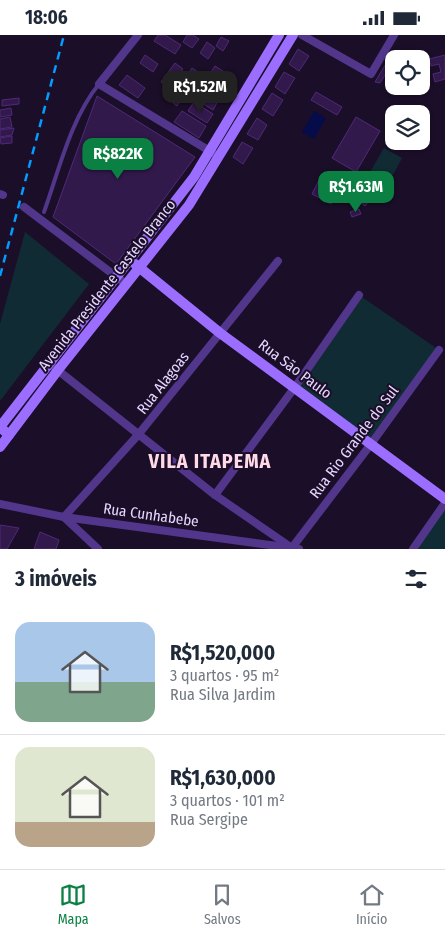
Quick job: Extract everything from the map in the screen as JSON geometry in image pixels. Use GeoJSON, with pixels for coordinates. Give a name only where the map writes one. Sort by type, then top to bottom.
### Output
{"type":"FeatureCollection","features":[{"type":"Feature","properties":{"kind":"street"},"geometry":{"type":"LineString","coordinates":[[138,35],[98,84],[215,154]]}},
{"type":"Feature","properties":{"kind":"street","name":"Avenida Presidente Castelo Branco"},"geometry":{"type":"LineString","coordinates":[[0,427],[126,285],[189,205],[279,35]]}},
{"type":"Feature","properties":{"kind":"street","name":"Avenida Presidente Castelo Branco"},"geometry":{"type":"LineString","coordinates":[[0,447],[116,277],[194,177],[215,154],[293,35]]}},
{"type":"Feature","properties":{"kind":"street"},"geometry":{"type":"LineString","coordinates":[[302,35],[371,74],[394,35]]}},
{"type":"Feature","properties":{"kind":"street"},"geometry":{"type":"LineString","coordinates":[[24,207],[126,285]]}},
{"type":"Feature","properties":{"kind":"street","name":"Rua São Paulo"},"geometry":{"type":"LineString","coordinates":[[129,260],[220,333],[445,499]]}},
{"type":"Feature","properties":{"kind":"street","name":"Rua Alagoas"},"geometry":{"type":"LineString","coordinates":[[64,517],[138,435],[278,261]]}},
{"type":"Feature","properties":{"kind":"street"},"geometry":{"type":"LineString","coordinates":[[215,495],[295,387],[359,295]]}},
{"type":"Feature","properties":{"kind":"street","name":"Rua Rio Grande do Sul"},"geometry":{"type":"LineString","coordinates":[[294,549],[439,351]]}},
{"type":"Feature","properties":{"kind":"street"},"geometry":{"type":"LineString","coordinates":[[54,367],[215,495],[294,549]]}},
{"type":"Feature","properties":{"kind":"street"},"geometry":{"type":"LineString","coordinates":[[0,427],[9,435]]}},
{"type":"Feature","properties":{"kind":"street"},"geometry":{"type":"LineString","coordinates":[[413,549],[445,503]]}},
{"type":"Feature","properties":{"kind":"street","name":"Rua Cunhabebe"},"geometry":{"type":"LineString","coordinates":[[0,505],[64,517],[294,549]]}},
{"type":"Feature","properties":{"kind":"street"},"geometry":{"type":"LineString","coordinates":[[64,517],[98,549]]}},
{"type":"Feature","properties":{"kind":"lane"},"geometry":{"type":"LineString","coordinates":[[44,211],[78,118],[98,84]]}},
{"type":"Feature","properties":{"kind":"shaded area"},"geometry":{"type":"Polygon","coordinates":[[[314,111],[326,118],[314,139],[302,132],[314,111]]]}},
{"type":"Feature","properties":{"kind":"shaded area"},"geometry":{"type":"Polygon","coordinates":[[[384,148],[402,158],[385,190],[366,179],[384,148]]]}},
{"type":"Feature","properties":{"kind":"shaded area"},"geometry":{"type":"Polygon","coordinates":[[[25,232],[89,284],[0,401],[0,324],[25,232]]]}},
{"type":"Feature","properties":{"kind":"shaded area"},"geometry":{"type":"Polygon","coordinates":[[[359,295],[439,350],[371,444],[295,388],[359,295]]]}},
{"type":"Feature","properties":{"kind":"shaded area"},"geometry":{"type":"Polygon","coordinates":[[[445,503],[445,549],[413,549],[445,503]]]}},
{"type":"Feature","properties":{"kind":"building"},"geometry":{"type":"Polygon","coordinates":[[[158,35],[165,35],[181,45],[175,54],[154,41],[158,35]]]}},
{"type":"Feature","properties":{"kind":"building"},"geometry":{"type":"Polygon","coordinates":[[[187,35],[193,35],[199,39],[192,48],[183,42],[187,35]]]}},
{"type":"Feature","properties":{"kind":"building"},"geometry":{"type":"Polygon","coordinates":[[[221,37],[229,41],[223,51],[216,46],[221,37]]]}},
{"type":"Feature","properties":{"kind":"building"},"geometry":{"type":"Polygon","coordinates":[[[207,42],[215,48],[208,59],[200,53],[207,42]]]}},
{"type":"Feature","properties":{"kind":"building"},"geometry":{"type":"Polygon","coordinates":[[[298,49],[309,56],[299,71],[289,64],[298,49]]]}},
{"type":"Feature","properties":{"kind":"building"},"geometry":{"type":"Polygon","coordinates":[[[145,55],[158,64],[153,72],[140,63],[145,55]]]}},
{"type":"Feature","properties":{"kind":"building"},"geometry":{"type":"Polygon","coordinates":[[[445,55],[445,79],[435,82],[433,74],[441,72],[439,64],[431,66],[430,59],[445,55]]]}},
{"type":"Feature","properties":{"kind":"building"},"geometry":{"type":"Polygon","coordinates":[[[175,63],[183,69],[169,87],[161,82],[175,63]]]}},
{"type":"Feature","properties":{"kind":"building"},"geometry":{"type":"Polygon","coordinates":[[[385,65],[385,75],[380,83],[375,82],[385,65]]]}},
{"type":"Feature","properties":{"kind":"building"},"geometry":{"type":"Polygon","coordinates":[[[215,66],[231,76],[226,85],[209,75],[215,66]]]}},
{"type":"Feature","properties":{"kind":"building"},"geometry":{"type":"Polygon","coordinates":[[[192,68],[207,78],[201,87],[186,77],[192,68]]]}},
{"type":"Feature","properties":{"kind":"building"},"geometry":{"type":"Polygon","coordinates":[[[284,72],[295,78],[285,94],[275,87],[284,72]]]}},
{"type":"Feature","properties":{"kind":"building"},"geometry":{"type":"Polygon","coordinates":[[[127,75],[145,88],[138,98],[119,85],[127,75]]]}},
{"type":"Feature","properties":{"kind":"building"},"geometry":{"type":"Polygon","coordinates":[[[178,82],[188,88],[177,106],[168,99],[178,82]]]}},
{"type":"Feature","properties":{"kind":"building"},"geometry":{"type":"Polygon","coordinates":[[[203,91],[218,101],[213,110],[197,100],[203,91]]]}},
{"type":"Feature","properties":{"kind":"building"},"geometry":{"type":"Polygon","coordinates":[[[316,92],[342,107],[337,115],[311,100],[316,92]]]}},
{"type":"Feature","properties":{"kind":"building"},"geometry":{"type":"Polygon","coordinates":[[[272,93],[283,100],[273,116],[262,109],[272,93]]]}},
{"type":"Feature","properties":{"kind":"building"},"geometry":{"type":"Polygon","coordinates":[[[97,96],[195,157],[116,264],[53,217],[97,96]]]}},
{"type":"Feature","properties":{"kind":"building"},"geometry":{"type":"Polygon","coordinates":[[[19,98],[19,104],[2,106],[2,100],[19,98]]]}},
{"type":"Feature","properties":{"kind":"building"},"geometry":{"type":"Polygon","coordinates":[[[194,102],[213,114],[207,123],[188,111],[194,102]]]}},
{"type":"Feature","properties":{"kind":"building"},"geometry":{"type":"Polygon","coordinates":[[[11,108],[12,115],[0,117],[0,110],[11,108]]]}},
{"type":"Feature","properties":{"kind":"building"},"geometry":{"type":"Polygon","coordinates":[[[182,111],[206,126],[199,138],[174,122],[182,111]]]}},
{"type":"Feature","properties":{"kind":"building"},"geometry":{"type":"Polygon","coordinates":[[[10,117],[12,127],[0,129],[0,119],[10,117]]]}},
{"type":"Feature","properties":{"kind":"building"},"geometry":{"type":"Polygon","coordinates":[[[356,117],[380,131],[356,172],[332,158],[356,117]]]}},
{"type":"Feature","properties":{"kind":"building"},"geometry":{"type":"Polygon","coordinates":[[[257,118],[267,125],[258,140],[247,134],[257,118]]]}},
{"type":"Feature","properties":{"kind":"building"},"geometry":{"type":"Polygon","coordinates":[[[14,128],[12,135],[0,137],[0,130],[14,128]]]}},
{"type":"Feature","properties":{"kind":"building"},"geometry":{"type":"Polygon","coordinates":[[[12,136],[12,143],[1,144],[0,138],[12,136]]]}},
{"type":"Feature","properties":{"kind":"building"},"geometry":{"type":"Polygon","coordinates":[[[242,142],[253,148],[243,164],[233,157],[242,142]]]}},
{"type":"Feature","properties":{"kind":"building"},"geometry":{"type":"Polygon","coordinates":[[[321,176],[340,186],[331,204],[312,194],[321,176]]]}},
{"type":"Feature","properties":{"kind":"building"},"geometry":{"type":"Polygon","coordinates":[[[367,194],[372,197],[365,206],[361,203],[367,194]]]}},
{"type":"Feature","properties":{"kind":"building"},"geometry":{"type":"Polygon","coordinates":[[[359,209],[361,214],[352,217],[350,212],[359,209]]]}},
{"type":"Feature","properties":{"kind":"building"},"geometry":{"type":"Polygon","coordinates":[[[0,525],[19,528],[7,549],[0,549],[0,525]]]}},
{"type":"Feature","properties":{"kind":"building"},"geometry":{"type":"Polygon","coordinates":[[[40,532],[59,540],[56,549],[34,549],[40,532]]]}},
{"type":"Feature","properties":{"kind":"railway"},"geometry":{"type":"LineString","coordinates":[[0,276],[64,35]]}},
{"type":"Feature","properties":{"kind":"district","name":"VILA ITAPEMA"},"geometry":{"type":"Point","coordinates":[210,461]}}]}
